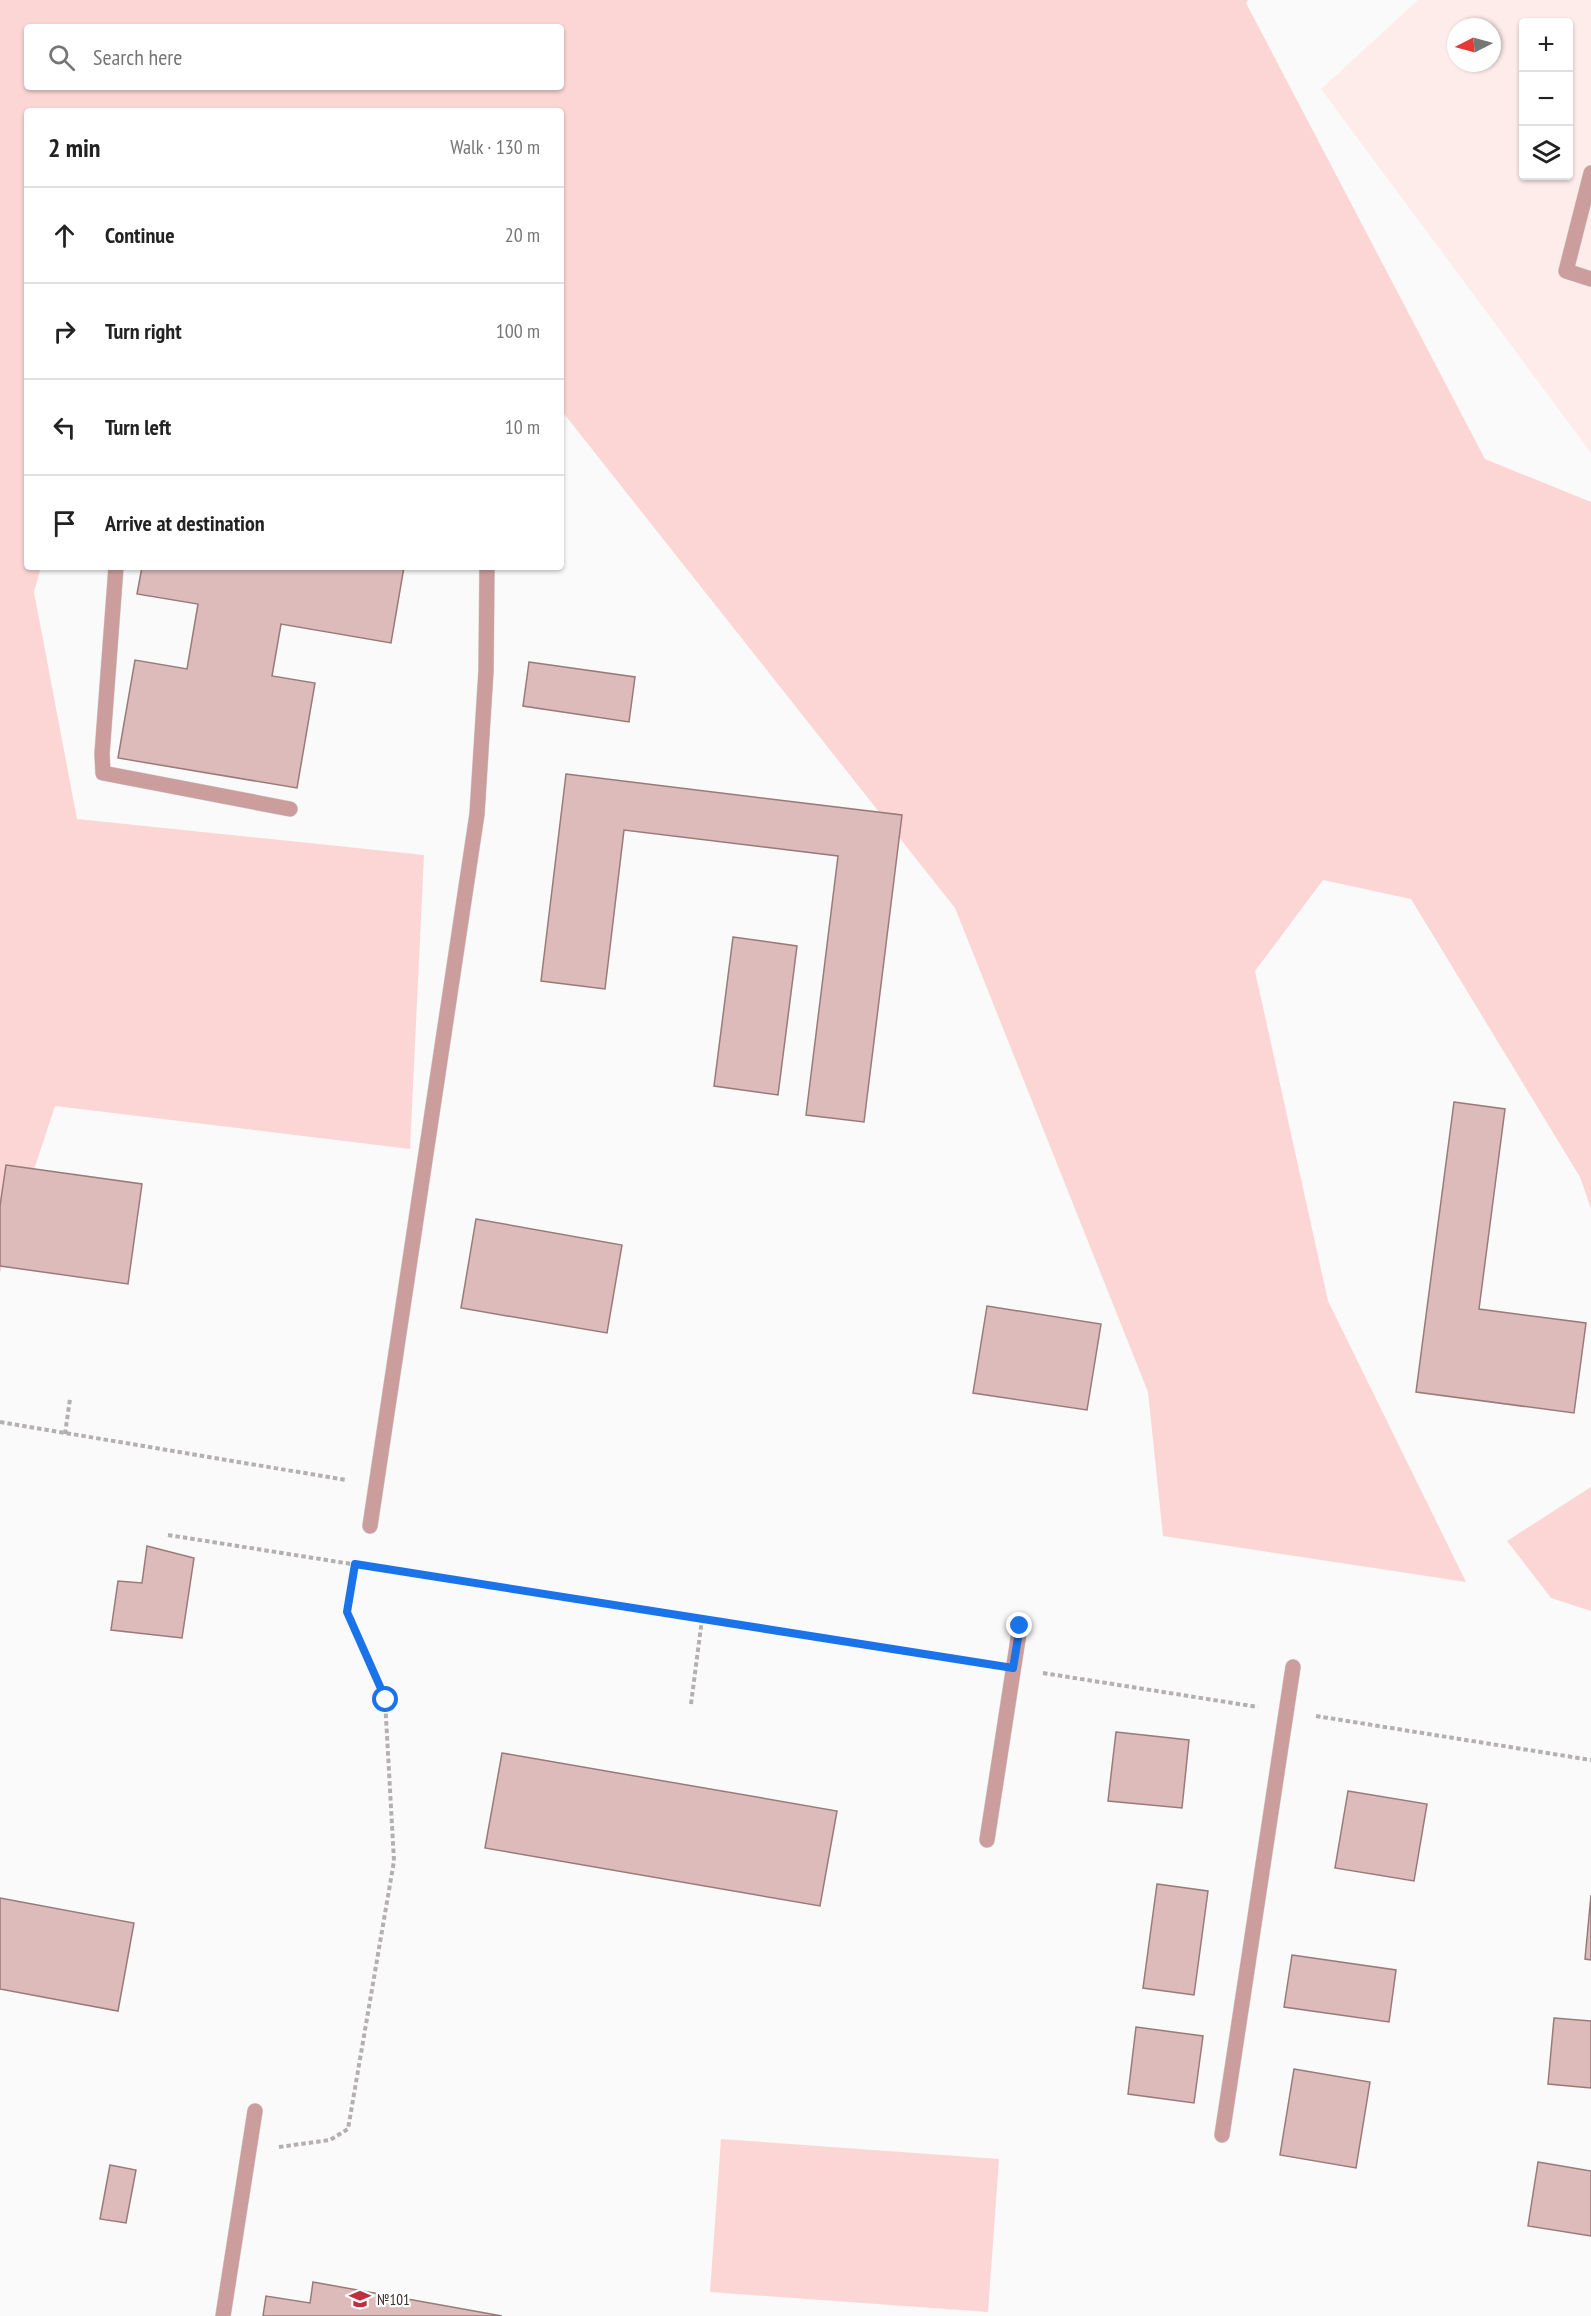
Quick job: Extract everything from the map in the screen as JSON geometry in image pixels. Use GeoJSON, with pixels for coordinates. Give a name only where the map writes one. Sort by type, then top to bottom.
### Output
{"type":"FeatureCollection","features":[{"type":"Feature","properties":{"kind":"street"},"geometry":{"type":"LineString","coordinates":[[1591,172],[1566,271],[1591,279]]}},
{"type":"Feature","properties":{"kind":"street"},"geometry":{"type":"LineString","coordinates":[[116,570],[102,754],[103,773],[290,809]]}},
{"type":"Feature","properties":{"kind":"street"},"geometry":{"type":"LineString","coordinates":[[370,1526],[477,814],[486,671],[487,570]]}},
{"type":"Feature","properties":{"kind":"street"},"geometry":{"type":"LineString","coordinates":[[987,1840],[1020,1626]]}},
{"type":"Feature","properties":{"kind":"street"},"geometry":{"type":"LineString","coordinates":[[1222,2135],[1293,1667]]}},
{"type":"Feature","properties":{"kind":"street"},"geometry":{"type":"LineString","coordinates":[[223,2316],[255,2111]]}},
{"type":"Feature","properties":{"kind":"path"},"geometry":{"type":"LineString","coordinates":[[65,1434],[70,1399]]}},
{"type":"Feature","properties":{"kind":"path"},"geometry":{"type":"LineString","coordinates":[[0,1422],[376,1485]]}},
{"type":"Feature","properties":{"kind":"path"},"geometry":{"type":"LineString","coordinates":[[168,1535],[1591,1760]]}},
{"type":"Feature","properties":{"kind":"path"},"geometry":{"type":"LineString","coordinates":[[249,2151],[330,2140],[348,2129],[394,1861],[386,1700],[347,1612],[355,1564]]}},
{"type":"Feature","properties":{"kind":"path"},"geometry":{"type":"LineString","coordinates":[[691,1704],[702,1619]]}},
{"type":"Feature","properties":{"kind":"shaded area"},"geometry":{"type":"Polygon","coordinates":[[[0,0],[1248,0],[1246,3],[1485,459],[1591,502],[1591,1209],[1580,1177],[1411,899],[1323,880],[1255,971],[1328,1301],[1466,1582],[1163,1536],[1148,1392],[955,908],[564,414],[564,108],[24,108],[24,570],[40,570],[34,592],[77,819],[424,855],[410,1149],[55,1106],[0,1273],[0,0]]]}},
{"type":"Feature","properties":{"kind":"shaded area"},"geometry":{"type":"Polygon","coordinates":[[[1418,0],[1591,0],[1591,453],[1321,89],[1418,0]]]}},
{"type":"Feature","properties":{"kind":"shaded area"},"geometry":{"type":"Polygon","coordinates":[[[1591,1487],[1591,1611],[1551,1598],[1507,1541],[1591,1487]]]}},
{"type":"Feature","properties":{"kind":"shaded area"},"geometry":{"type":"Polygon","coordinates":[[[721,2139],[999,2159],[988,2312],[710,2292],[721,2139]]]}},
{"type":"Feature","properties":{"kind":"building"},"geometry":{"type":"Polygon","coordinates":[[[141,570],[403,570],[391,643],[281,624],[272,676],[315,683],[297,788],[118,758],[135,660],[187,669],[198,604],[137,594],[141,570]]]}},
{"type":"Feature","properties":{"kind":"building"},"geometry":{"type":"Polygon","coordinates":[[[529,662],[635,677],[629,722],[523,706],[529,662]]]}},
{"type":"Feature","properties":{"kind":"building"},"geometry":{"type":"Polygon","coordinates":[[[566,774],[902,815],[864,1122],[806,1115],[838,856],[624,830],[605,989],[541,981],[566,774]]]}},
{"type":"Feature","properties":{"kind":"building"},"geometry":{"type":"Polygon","coordinates":[[[733,937],[797,946],[778,1095],[714,1086],[733,937]]]}},
{"type":"Feature","properties":{"kind":"building"},"geometry":{"type":"Polygon","coordinates":[[[1454,1102],[1505,1109],[1479,1309],[1586,1323],[1574,1413],[1416,1392],[1454,1102]]]}},
{"type":"Feature","properties":{"kind":"building"},"geometry":{"type":"Polygon","coordinates":[[[6,1165],[142,1184],[128,1284],[0,1266],[0,1206],[6,1165]]]}},
{"type":"Feature","properties":{"kind":"building"},"geometry":{"type":"Polygon","coordinates":[[[476,1219],[622,1245],[607,1333],[461,1308],[476,1219]]]}},
{"type":"Feature","properties":{"kind":"building"},"geometry":{"type":"Polygon","coordinates":[[[987,1306],[1101,1324],[1087,1410],[973,1393],[987,1306]]]}},
{"type":"Feature","properties":{"kind":"building"},"geometry":{"type":"Polygon","coordinates":[[[147,1546],[194,1558],[182,1638],[111,1630],[118,1581],[142,1583],[147,1546]]]}},
{"type":"Feature","properties":{"kind":"building"},"geometry":{"type":"Polygon","coordinates":[[[1116,1732],[1189,1740],[1182,1808],[1108,1801],[1116,1732]]]}},
{"type":"Feature","properties":{"kind":"building"},"geometry":{"type":"Polygon","coordinates":[[[502,1753],[837,1811],[820,1906],[485,1848],[502,1753]]]}},
{"type":"Feature","properties":{"kind":"building"},"geometry":{"type":"Polygon","coordinates":[[[1348,1791],[1427,1804],[1414,1881],[1335,1868],[1348,1791]]]}},
{"type":"Feature","properties":{"kind":"building"},"geometry":{"type":"Polygon","coordinates":[[[1157,1884],[1208,1891],[1194,1995],[1143,1988],[1157,1884]]]}},
{"type":"Feature","properties":{"kind":"building"},"geometry":{"type":"Polygon","coordinates":[[[1591,1895],[1591,1960],[1585,1959],[1591,1895]]]}},
{"type":"Feature","properties":{"kind":"building"},"geometry":{"type":"Polygon","coordinates":[[[0,1898],[134,1923],[118,2011],[0,1989],[0,1898]]]}},
{"type":"Feature","properties":{"kind":"building"},"geometry":{"type":"Polygon","coordinates":[[[1292,1955],[1396,1970],[1389,2022],[1284,2007],[1292,1955]]]}},
{"type":"Feature","properties":{"kind":"building"},"geometry":{"type":"Polygon","coordinates":[[[1554,2018],[1591,2021],[1591,2088],[1548,2084],[1554,2018]]]}},
{"type":"Feature","properties":{"kind":"building"},"geometry":{"type":"Polygon","coordinates":[[[1136,2027],[1203,2036],[1194,2103],[1128,2094],[1136,2027]]]}},
{"type":"Feature","properties":{"kind":"building"},"geometry":{"type":"Polygon","coordinates":[[[1294,2069],[1370,2082],[1356,2168],[1280,2155],[1294,2069]]]}},
{"type":"Feature","properties":{"kind":"building"},"geometry":{"type":"Polygon","coordinates":[[[1538,2162],[1591,2171],[1591,2236],[1528,2226],[1538,2162]]]}},
{"type":"Feature","properties":{"kind":"building"},"geometry":{"type":"Polygon","coordinates":[[[110,2165],[136,2170],[126,2223],[100,2219],[110,2165]]]}},
{"type":"Feature","properties":{"kind":"building","name":"№101"},"geometry":{"type":"Polygon","coordinates":[[[313,2282],[502,2316],[263,2316],[266,2296],[310,2303],[313,2282]]]}},
{"type":"Feature","properties":{"kind":"place","name":"№101"},"geometry":{"type":"Point","coordinates":[360,2299]}},
{"type":"Feature","properties":{"kind":"route"},"geometry":{"type":"LineString","coordinates":[[386,1700],[347,1612],[355,1564],[1013,1668],[1020,1626]]}}]}
